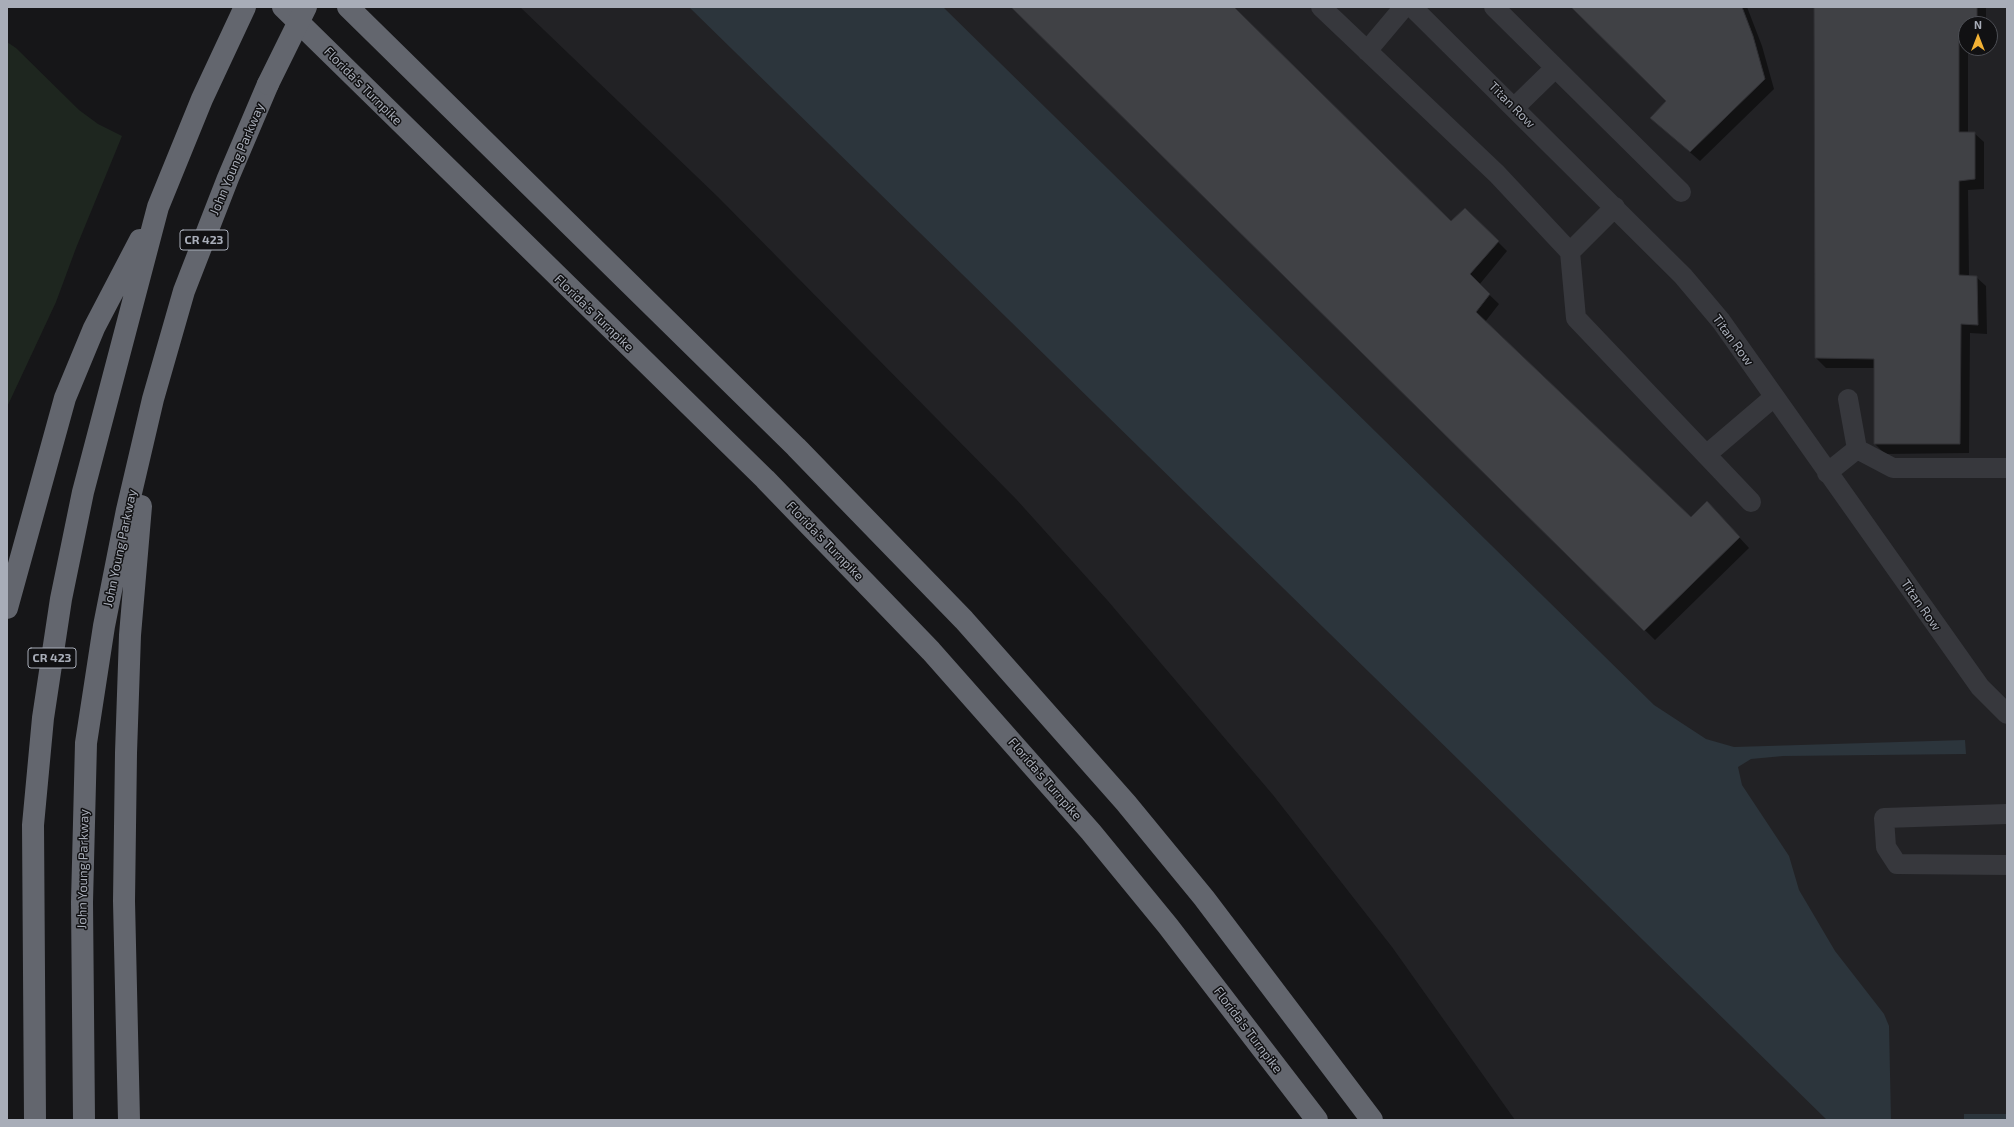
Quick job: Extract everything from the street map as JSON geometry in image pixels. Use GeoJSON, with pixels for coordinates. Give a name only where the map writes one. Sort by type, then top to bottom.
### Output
{"type":"FeatureCollection","features":[{"type":"Feature","properties":{"kind":"highway","name":"CR 423"},"geometry":{"type":"LineString","coordinates":[[35,1120],[33,825],[43,718],[61,599],[83,492],[158,207],[202,99],[245,7]]}},
{"type":"Feature","properties":{"kind":"highway","name":"Florida's Turnpike"},"geometry":{"type":"LineString","coordinates":[[283,7],[765,479],[931,650],[1091,832],[1168,926],[1317,1120]]}},
{"type":"Feature","properties":{"kind":"highway","name":"John Young Parkway"},"geometry":{"type":"LineString","coordinates":[[84,1120],[82,902],[86,743],[104,626],[127,510],[153,399],[184,291],[228,178],[268,84],[306,7]]}},
{"type":"Feature","properties":{"kind":"highway"},"geometry":{"type":"LineString","coordinates":[[348,7],[796,448],[964,620],[1131,809],[1208,904],[1372,1120]]}},
{"type":"Feature","properties":{"kind":"highway"},"geometry":{"type":"LineString","coordinates":[[7,608],[64,398],[94,328],[158,207]]}},
{"type":"Feature","properties":{"kind":"highway"},"geometry":{"type":"LineString","coordinates":[[129,1120],[124,901],[130,635],[139,518],[153,399]]}},
{"type":"Feature","properties":{"kind":"street"},"geometry":{"type":"LineString","coordinates":[[1321,7],[1497,174],[1570,252],[1576,318],[1751,502]]}},
{"type":"Feature","properties":{"kind":"street"},"geometry":{"type":"LineString","coordinates":[[1367,51],[1404,7]]}},
{"type":"Feature","properties":{"kind":"street","name":"Titan Row"},"geometry":{"type":"LineString","coordinates":[[1412,7],[1683,276],[1721,321],[1980,687],[2007,714]]}},
{"type":"Feature","properties":{"kind":"street"},"geometry":{"type":"LineString","coordinates":[[1494,7],[1681,192]]}},
{"type":"Feature","properties":{"kind":"street"},"geometry":{"type":"LineString","coordinates":[[1514,108],[1555,68]]}},
{"type":"Feature","properties":{"kind":"street"},"geometry":{"type":"LineString","coordinates":[[1570,252],[1615,207]]}},
{"type":"Feature","properties":{"kind":"street"},"geometry":{"type":"LineString","coordinates":[[1706,455],[1774,397]]}},
{"type":"Feature","properties":{"kind":"street"},"geometry":{"type":"LineString","coordinates":[[1848,400],[1856,449]]}},
{"type":"Feature","properties":{"kind":"street"},"geometry":{"type":"LineString","coordinates":[[1827,472],[1856,449]]}},
{"type":"Feature","properties":{"kind":"street"},"geometry":{"type":"LineString","coordinates":[[1856,449],[1892,468],[2007,468]]}},
{"type":"Feature","properties":{"kind":"street"},"geometry":{"type":"LineString","coordinates":[[2007,814],[1884,818],[1886,846],[1897,864],[2007,864]]}},
{"type":"Feature","properties":{"kind":"shaded area"},"geometry":{"type":"Polygon","coordinates":[[[520,7],[2007,7],[2007,1120],[1515,1120],[1392,947],[1273,795],[1108,601],[1016,499],[718,197],[520,7]]]}},
{"type":"Feature","properties":{"kind":"shaded area"},"geometry":{"type":"Polygon","coordinates":[[[689,7],[943,7],[1654,705],[1706,739],[1734,747],[1965,740],[1966,754],[1783,756],[1751,759],[1738,767],[1742,785],[1789,856],[1799,890],[1835,951],[1884,1014],[1889,1026],[1891,1120],[1827,1120],[689,7]]]}},
{"type":"Feature","properties":{"kind":"shaded area"},"geometry":{"type":"Polygon","coordinates":[[[7,42],[16,48],[79,110],[98,124],[122,136],[76,248],[56,302],[7,407],[7,42]]]}},
{"type":"Feature","properties":{"kind":"shaded area"},"geometry":{"type":"Polygon","coordinates":[[[1964,1114],[2007,1114],[2007,1120],[1964,1120],[1964,1114]]]}},
{"type":"Feature","properties":{"kind":"building"},"geometry":{"type":"Polygon","coordinates":[[[1011,7],[1234,7],[1451,221],[1465,208],[1499,241],[1470,274],[1490,294],[1476,312],[1691,517],[1707,501],[1740,537],[1644,631],[1011,7]]]}},
{"type":"Feature","properties":{"kind":"building"},"geometry":{"type":"Polygon","coordinates":[[[1571,7],[1742,7],[1753,36],[1765,79],[1690,152],[1650,118],[1666,101],[1571,7]]]}},
{"type":"Feature","properties":{"kind":"building"},"geometry":{"type":"Polygon","coordinates":[[[1814,7],[1977,7],[1977,16],[1958,16],[1959,132],[1975,132],[1975,179],[1959,181],[1959,275],[1977,276],[1978,325],[1961,324],[1960,444],[1874,444],[1874,359],[1815,358],[1814,7]]]}}]}
